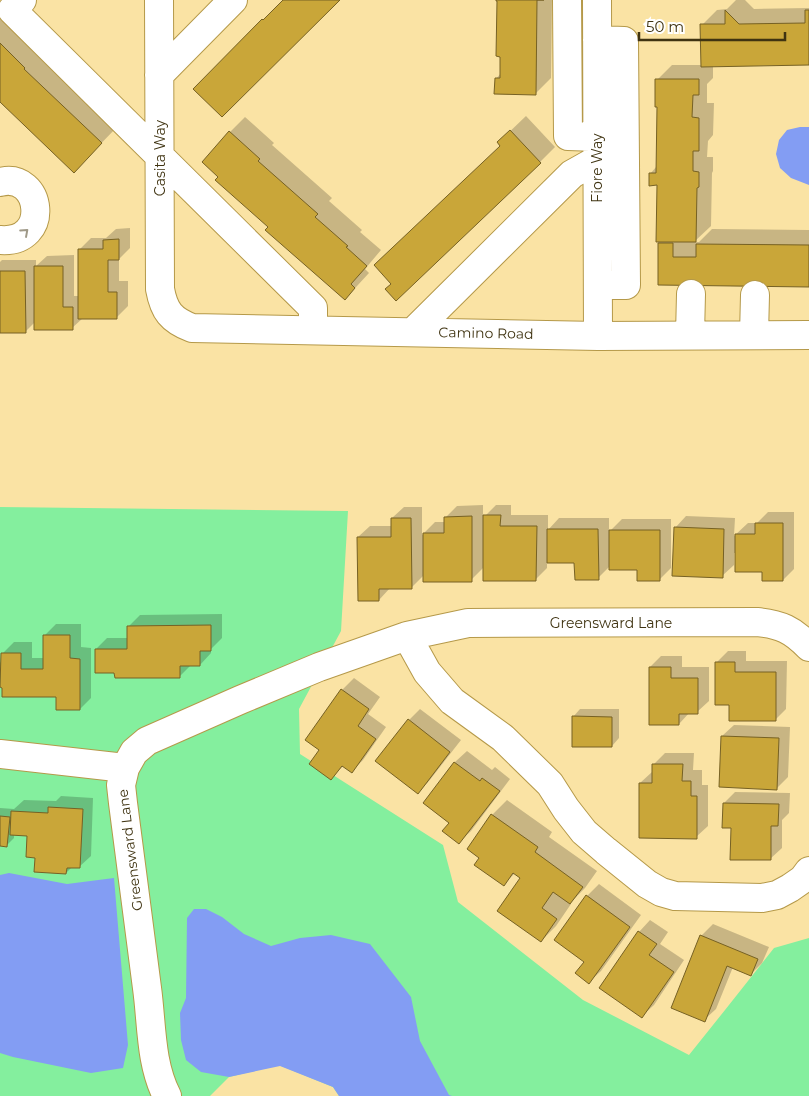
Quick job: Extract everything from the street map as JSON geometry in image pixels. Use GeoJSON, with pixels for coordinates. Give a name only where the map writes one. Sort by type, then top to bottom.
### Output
{"type":"FeatureCollection","features":[{"type":"Feature","properties":{"kind":"street"},"geometry":{"type":"LineString","coordinates":[[22,0],[12,10],[313,308],[313,330]]}},
{"type":"Feature","properties":{"kind":"street","name":"Casita Way"},"geometry":{"type":"LineString","coordinates":[[159,0],[160,289],[163,303],[169,314]]}},
{"type":"Feature","properties":{"kind":"street"},"geometry":{"type":"LineString","coordinates":[[159,75],[234,0]]}},
{"type":"Feature","properties":{"kind":"street"},"geometry":{"type":"LineString","coordinates":[[413,332],[597,148],[568,136],[567,0]]}},
{"type":"Feature","properties":{"kind":"street","name":"Fiore Way"},"geometry":{"type":"LineString","coordinates":[[597,0],[598,336]]}},
{"type":"Feature","properties":{"kind":"street"},"geometry":{"type":"LineString","coordinates":[[597,40],[624,41],[626,275],[626,285],[598,285]]}},
{"type":"Feature","properties":{"kind":"street"},"geometry":{"type":"LineString","coordinates":[[0,182],[13,182],[29,191],[34,198],[36,217],[26,233],[18,238],[0,240]]}},
{"type":"Feature","properties":{"kind":"street"},"geometry":{"type":"LineString","coordinates":[[690,294],[690,336]]}},
{"type":"Feature","properties":{"kind":"street"},"geometry":{"type":"LineString","coordinates":[[754,335],[755,295]]}},
{"type":"Feature","properties":{"kind":"street","name":"Camino Road"},"geometry":{"type":"LineString","coordinates":[[169,314],[179,323],[192,328],[598,336],[809,335]]}},
{"type":"Feature","properties":{"kind":"street","name":"Greensward Lane"},"geometry":{"type":"LineString","coordinates":[[167,1096],[158,1074],[154,1056],[148,991],[122,803],[121,785],[125,768],[134,752],[147,740],[319,667],[407,636],[468,623],[757,622],[771,623],[785,628],[798,636],[809,647]]}},
{"type":"Feature","properties":{"kind":"street"},"geometry":{"type":"LineString","coordinates":[[407,636],[427,672],[452,701],[503,738],[550,784],[584,832],[640,878],[661,892],[675,896],[762,898],[777,895],[790,888],[803,879],[809,871]]}},
{"type":"Feature","properties":{"kind":"street"},"geometry":{"type":"LineString","coordinates":[[0,754],[125,768]]}},
{"type":"Feature","properties":{"kind":"green space"},"geometry":{"type":"Polygon","coordinates":[[[0,507],[348,511],[341,631],[299,709],[300,754],[443,845],[458,902],[583,1000],[689,1055],[774,948],[809,938],[809,1096],[339,1096],[333,1087],[279,1065],[229,1077],[210,1096],[0,1096],[0,507]]]}},
{"type":"Feature","properties":{"kind":"water"},"geometry":{"type":"Polygon","coordinates":[[[809,127],[809,185],[791,178],[780,168],[776,154],[779,140],[787,130],[809,127]]]}},
{"type":"Feature","properties":{"kind":"water"},"geometry":{"type":"Polygon","coordinates":[[[9,873],[67,884],[114,878],[128,1045],[123,1068],[91,1073],[0,1053],[0,875],[9,873]]]}},
{"type":"Feature","properties":{"kind":"water"},"geometry":{"type":"Polygon","coordinates":[[[194,909],[206,909],[222,917],[244,934],[271,946],[300,938],[331,935],[370,944],[411,997],[420,1041],[449,1095],[452,1096],[339,1096],[333,1087],[280,1066],[229,1077],[201,1072],[186,1060],[181,1040],[180,1013],[186,998],[187,918],[194,909]]]}},
{"type":"Feature","properties":{"kind":"building"},"geometry":{"type":"Polygon","coordinates":[[[283,0],[340,0],[222,117],[193,89],[283,0]]]}},
{"type":"Feature","properties":{"kind":"building"},"geometry":{"type":"Polygon","coordinates":[[[496,0],[537,0],[536,95],[494,94],[495,78],[500,78],[500,57],[496,56],[496,0]]]}},
{"type":"Feature","properties":{"kind":"building"},"geometry":{"type":"Polygon","coordinates":[[[725,10],[739,24],[805,23],[805,10],[809,10],[809,65],[701,67],[700,24],[725,24],[725,10]]]}},
{"type":"Feature","properties":{"kind":"building"},"geometry":{"type":"Polygon","coordinates":[[[0,43],[24,69],[102,143],[74,173],[0,102],[0,43]]]}},
{"type":"Feature","properties":{"kind":"building"},"geometry":{"type":"Polygon","coordinates":[[[655,79],[699,79],[699,95],[693,95],[692,117],[699,118],[699,151],[693,151],[693,171],[699,172],[696,242],[656,242],[657,185],[649,186],[649,173],[656,173],[657,107],[655,107],[655,79]]]}},
{"type":"Feature","properties":{"kind":"building"},"geometry":{"type":"Polygon","coordinates":[[[510,130],[541,163],[396,301],[385,289],[391,284],[374,265],[500,146],[497,142],[510,130]]]}},
{"type":"Feature","properties":{"kind":"building"},"geometry":{"type":"Polygon","coordinates":[[[229,131],[260,159],[258,161],[318,214],[315,217],[348,246],[346,247],[367,266],[351,284],[355,288],[345,300],[265,230],[268,227],[215,180],[218,177],[202,162],[229,131]]]}},
{"type":"Feature","properties":{"kind":"building"},"geometry":{"type":"Polygon","coordinates":[[[119,239],[119,260],[108,260],[108,292],[117,292],[117,319],[78,319],[78,249],[103,249],[103,240],[119,239]]]}},
{"type":"Feature","properties":{"kind":"building"},"geometry":{"type":"Polygon","coordinates":[[[658,243],[673,243],[673,257],[696,257],[696,244],[809,245],[809,287],[658,285],[658,243]]]}},
{"type":"Feature","properties":{"kind":"building"},"geometry":{"type":"Polygon","coordinates":[[[34,266],[63,266],[63,307],[73,307],[73,330],[34,330],[34,266]]]}},
{"type":"Feature","properties":{"kind":"building"},"geometry":{"type":"Polygon","coordinates":[[[0,271],[25,271],[26,333],[0,333],[0,271]]]}},
{"type":"Feature","properties":{"kind":"building"},"geometry":{"type":"Polygon","coordinates":[[[483,515],[501,515],[500,526],[537,526],[536,581],[483,581],[483,515]]]}},
{"type":"Feature","properties":{"kind":"building"},"geometry":{"type":"Polygon","coordinates":[[[472,516],[472,582],[423,582],[423,533],[444,533],[444,517],[472,516]]]}},
{"type":"Feature","properties":{"kind":"building"},"geometry":{"type":"Polygon","coordinates":[[[391,518],[411,518],[412,589],[379,589],[379,601],[358,601],[357,537],[391,537],[391,518]]]}},
{"type":"Feature","properties":{"kind":"building"},"geometry":{"type":"Polygon","coordinates":[[[755,523],[783,523],[783,581],[762,581],[762,572],[735,572],[735,534],[755,534],[755,523]]]}},
{"type":"Feature","properties":{"kind":"building"},"geometry":{"type":"Polygon","coordinates":[[[674,527],[724,529],[723,578],[672,576],[674,527]]]}},
{"type":"Feature","properties":{"kind":"building"},"geometry":{"type":"Polygon","coordinates":[[[547,529],[598,529],[599,580],[575,580],[574,563],[547,563],[547,529]]]}},
{"type":"Feature","properties":{"kind":"building"},"geometry":{"type":"Polygon","coordinates":[[[609,530],[660,530],[660,581],[637,581],[637,570],[609,570],[609,530]]]}},
{"type":"Feature","properties":{"kind":"building"},"geometry":{"type":"Polygon","coordinates":[[[211,625],[211,651],[200,651],[200,666],[180,666],[180,678],[115,678],[114,673],[95,673],[95,649],[127,649],[127,626],[211,625]]]}},
{"type":"Feature","properties":{"kind":"building"},"geometry":{"type":"Polygon","coordinates":[[[43,635],[70,635],[70,658],[80,659],[80,710],[56,710],[56,697],[2,697],[2,688],[0,687],[1,653],[21,653],[21,669],[43,669],[43,635]]]}},
{"type":"Feature","properties":{"kind":"building"},"geometry":{"type":"Polygon","coordinates":[[[715,662],[735,662],[735,672],[776,672],[776,721],[729,721],[729,705],[715,705],[715,662]]]}},
{"type":"Feature","properties":{"kind":"building"},"geometry":{"type":"Polygon","coordinates":[[[649,667],[671,667],[671,678],[698,678],[698,714],[679,714],[679,725],[649,725],[649,667]]]}},
{"type":"Feature","properties":{"kind":"building"},"geometry":{"type":"Polygon","coordinates":[[[341,689],[369,709],[358,726],[376,739],[352,773],[342,766],[331,780],[309,764],[319,750],[305,740],[341,689]]]}},
{"type":"Feature","properties":{"kind":"building"},"geometry":{"type":"Polygon","coordinates":[[[572,716],[612,717],[612,747],[572,747],[572,716]]]}},
{"type":"Feature","properties":{"kind":"building"},"geometry":{"type":"Polygon","coordinates":[[[408,719],[450,752],[418,794],[375,761],[408,719]]]}},
{"type":"Feature","properties":{"kind":"building"},"geometry":{"type":"Polygon","coordinates":[[[721,736],[779,738],[777,790],[719,787],[721,736]]]}},
{"type":"Feature","properties":{"kind":"building"},"geometry":{"type":"Polygon","coordinates":[[[454,762],[480,781],[482,778],[500,791],[459,844],[442,831],[449,823],[423,803],[454,762]]]}},
{"type":"Feature","properties":{"kind":"building"},"geometry":{"type":"Polygon","coordinates":[[[652,764],[683,764],[682,781],[691,781],[691,796],[697,796],[697,839],[639,838],[639,783],[652,783],[652,764]]]}},
{"type":"Feature","properties":{"kind":"building"},"geometry":{"type":"Polygon","coordinates":[[[723,803],[779,804],[778,826],[771,826],[771,860],[730,860],[731,828],[722,828],[723,803]]]}},
{"type":"Feature","properties":{"kind":"building"},"geometry":{"type":"Polygon","coordinates":[[[48,807],[83,809],[80,868],[67,868],[66,874],[34,872],[35,858],[26,857],[27,836],[10,835],[11,811],[48,813],[48,807]]]}},
{"type":"Feature","properties":{"kind":"building"},"geometry":{"type":"Polygon","coordinates":[[[491,814],[538,847],[535,852],[583,887],[570,904],[553,892],[542,908],[557,919],[541,942],[497,911],[520,878],[513,873],[504,886],[474,865],[479,858],[467,849],[491,814]]]}},
{"type":"Feature","properties":{"kind":"building"},"geometry":{"type":"Polygon","coordinates":[[[0,816],[10,817],[7,847],[0,846],[0,816]]]}},
{"type":"Feature","properties":{"kind":"building"},"geometry":{"type":"Polygon","coordinates":[[[586,895],[630,927],[589,984],[575,973],[584,962],[554,940],[586,895]]]}},
{"type":"Feature","properties":{"kind":"building"},"geometry":{"type":"Polygon","coordinates":[[[638,931],[657,944],[649,955],[674,972],[642,1018],[599,988],[638,931]]]}},
{"type":"Feature","properties":{"kind":"building"},"geometry":{"type":"Polygon","coordinates":[[[700,935],[758,959],[751,976],[727,966],[705,1022],[671,1008],[700,935]]]}}]}
